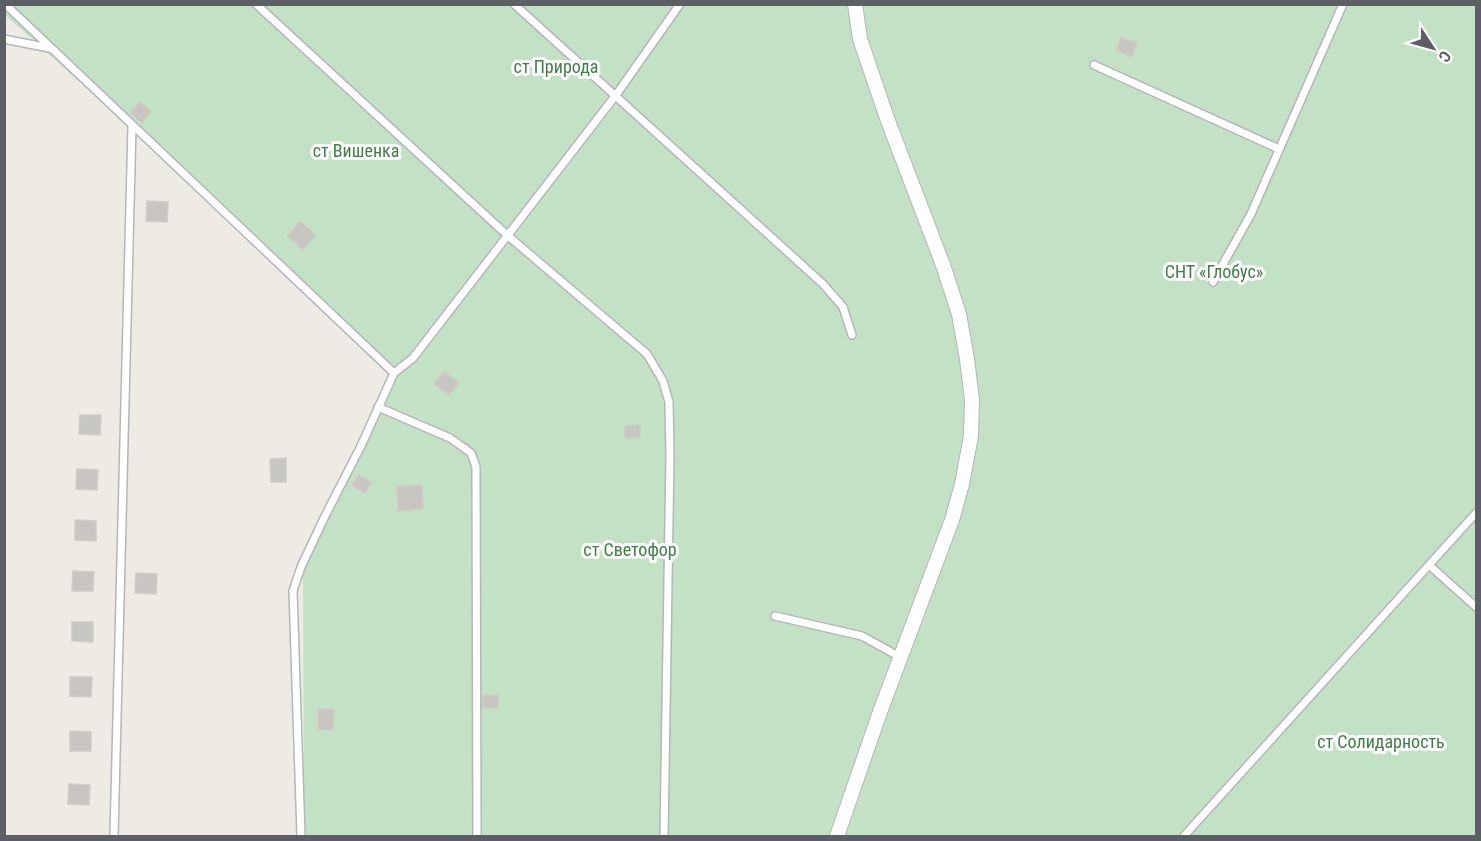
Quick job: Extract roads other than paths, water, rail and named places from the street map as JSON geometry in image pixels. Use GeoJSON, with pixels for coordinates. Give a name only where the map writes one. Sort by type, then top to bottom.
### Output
{"type":"FeatureCollection","features":[{"type":"Feature","properties":{"kind":"street"},"geometry":{"type":"LineString","coordinates":[[837,837],[900,657],[952,520],[962,484],[971,436],[972,400],[959,314],[860,39],[855,4]]}},
{"type":"Feature","properties":{"kind":"lane"},"geometry":{"type":"LineString","coordinates":[[4,4],[394,373]]}},
{"type":"Feature","properties":{"kind":"lane"},"geometry":{"type":"LineString","coordinates":[[256,4],[507,235],[647,354],[663,381],[669,402],[670,455],[664,837]]}},
{"type":"Feature","properties":{"kind":"lane"},"geometry":{"type":"LineString","coordinates":[[514,4],[823,284],[843,307],[852,335]]}},
{"type":"Feature","properties":{"kind":"lane"},"geometry":{"type":"LineString","coordinates":[[301,837],[293,591],[300,567],[361,446],[394,373],[413,358],[616,95],[680,4]]}},
{"type":"Feature","properties":{"kind":"lane"},"geometry":{"type":"LineString","coordinates":[[1213,282],[1251,214],[1343,4]]}},
{"type":"Feature","properties":{"kind":"lane"},"geometry":{"type":"LineString","coordinates":[[4,39],[50,48]]}},
{"type":"Feature","properties":{"kind":"lane"},"geometry":{"type":"LineString","coordinates":[[1094,64],[1279,149]]}},
{"type":"Feature","properties":{"kind":"lane"},"geometry":{"type":"LineString","coordinates":[[114,837],[132,126]]}},
{"type":"Feature","properties":{"kind":"lane"},"geometry":{"type":"LineString","coordinates":[[378,407],[450,438],[471,453],[476,467],[477,837]]}},
{"type":"Feature","properties":{"kind":"lane"},"geometry":{"type":"LineString","coordinates":[[1184,837],[1476,513]]}},
{"type":"Feature","properties":{"kind":"lane"},"geometry":{"type":"LineString","coordinates":[[1429,565],[1476,607]]}},
{"type":"Feature","properties":{"kind":"lane"},"geometry":{"type":"LineString","coordinates":[[775,616],[862,636],[900,657]]}},
{"type":"Feature","properties":{"kind":"park label","name":"ст Природа"},"geometry":{"type":"Point","coordinates":[556,66]}},
{"type":"Feature","properties":{"kind":"park label","name":"ст Вишенка"},"geometry":{"type":"Point","coordinates":[356,150]}},
{"type":"Feature","properties":{"kind":"park label","name":"СНТ «Глобус»"},"geometry":{"type":"Point","coordinates":[1214,271]}},
{"type":"Feature","properties":{"kind":"park label","name":"ст Светофор"},"geometry":{"type":"Point","coordinates":[630,549]}},
{"type":"Feature","properties":{"kind":"park label","name":"ст Солидарность"},"geometry":{"type":"Point","coordinates":[1381,741]}}]}
